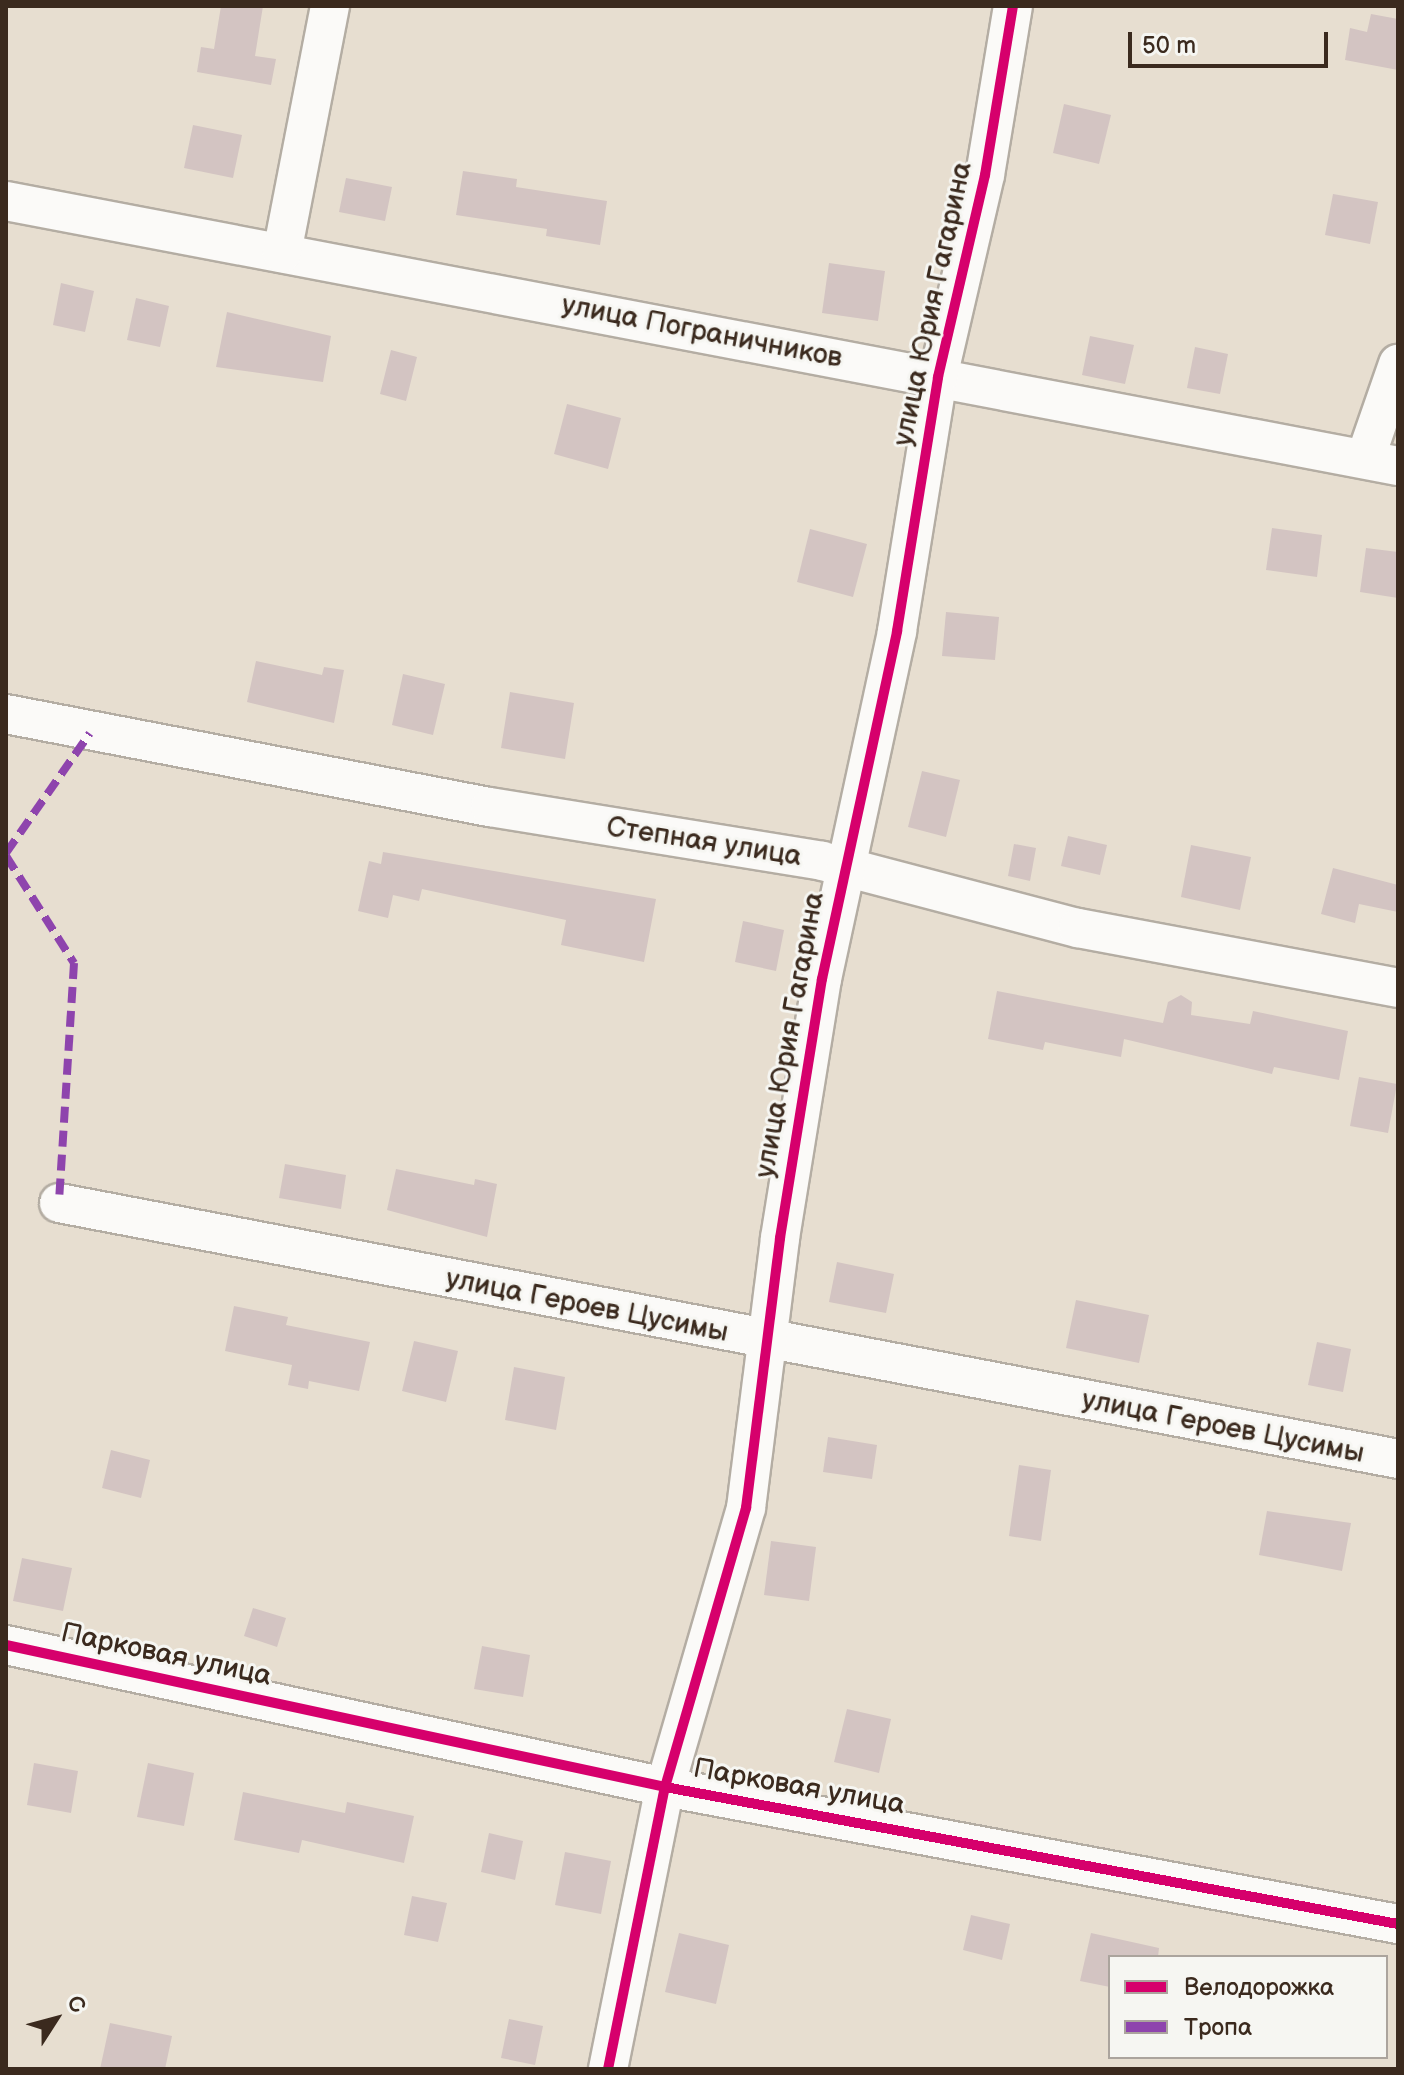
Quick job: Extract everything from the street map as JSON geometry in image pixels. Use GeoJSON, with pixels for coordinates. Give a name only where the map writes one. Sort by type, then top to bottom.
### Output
{"type":"FeatureCollection","features":[{"type":"Feature","properties":{"kind":"street"},"geometry":{"type":"LineString","coordinates":[[282,253],[330,6]]}},
{"type":"Feature","properties":{"kind":"street","name":"улица Юрия Гагарина"},"geometry":{"type":"LineString","coordinates":[[608,2069],[665,1787],[746,1508],[767,1341],[844,869],[897,631],[938,377],[985,175],[1013,6]]}},
{"type":"Feature","properties":{"kind":"street","name":"улица Пограничников"},"geometry":{"type":"LineString","coordinates":[[6,201],[1381,463]]}},
{"type":"Feature","properties":{"kind":"street"},"geometry":{"type":"LineString","coordinates":[[1381,463],[1398,364]]}},
{"type":"Feature","properties":{"kind":"street","name":"Степная улица"},"geometry":{"type":"LineString","coordinates":[[6,714],[490,807],[822,861],[1078,928],[1398,988]]}},
{"type":"Feature","properties":{"kind":"street","name":"улица Героев Цусимы"},"geometry":{"type":"LineString","coordinates":[[59,1203],[767,1341],[1398,1459]]}},
{"type":"Feature","properties":{"kind":"street","name":"Парковая улица"},"geometry":{"type":"LineString","coordinates":[[6,1645],[665,1787],[1398,1924]]}},
{"type":"Feature","properties":{"kind":"building"},"geometry":{"type":"Polygon","coordinates":[[[221,6],[263,6],[255,56],[276,59],[271,85],[197,72],[201,47],[214,49],[221,6]]]}},
{"type":"Feature","properties":{"kind":"building"},"geometry":{"type":"Polygon","coordinates":[[[1371,14],[1398,19],[1398,70],[1345,60],[1350,28],[1367,32],[1371,14]]]}},
{"type":"Feature","properties":{"kind":"building"},"geometry":{"type":"Polygon","coordinates":[[[1064,104],[1111,115],[1099,164],[1053,153],[1064,104]]]}},
{"type":"Feature","properties":{"kind":"building"},"geometry":{"type":"Polygon","coordinates":[[[193,125],[242,135],[233,178],[184,168],[193,125]]]}},
{"type":"Feature","properties":{"kind":"building"},"geometry":{"type":"Polygon","coordinates":[[[463,171],[517,179],[516,187],[607,201],[600,245],[546,236],[547,229],[456,215],[463,171]]]}},
{"type":"Feature","properties":{"kind":"building"},"geometry":{"type":"Polygon","coordinates":[[[346,178],[392,187],[385,221],[339,212],[346,178]]]}},
{"type":"Feature","properties":{"kind":"building"},"geometry":{"type":"Polygon","coordinates":[[[1333,194],[1378,202],[1370,244],[1325,235],[1333,194]]]}},
{"type":"Feature","properties":{"kind":"building"},"geometry":{"type":"Polygon","coordinates":[[[829,263],[885,271],[878,321],[822,313],[829,263]]]}},
{"type":"Feature","properties":{"kind":"building"},"geometry":{"type":"Polygon","coordinates":[[[61,283],[94,291],[85,332],[53,325],[61,283]]]}},
{"type":"Feature","properties":{"kind":"building"},"geometry":{"type":"Polygon","coordinates":[[[136,298],[169,306],[160,347],[127,340],[136,298]]]}},
{"type":"Feature","properties":{"kind":"building"},"geometry":{"type":"Polygon","coordinates":[[[227,312],[331,336],[323,382],[216,367],[227,312]]]}},
{"type":"Feature","properties":{"kind":"building"},"geometry":{"type":"Polygon","coordinates":[[[1090,336],[1134,345],[1125,384],[1082,375],[1090,336]]]}},
{"type":"Feature","properties":{"kind":"building"},"geometry":{"type":"Polygon","coordinates":[[[1195,347],[1228,354],[1220,394],[1187,388],[1195,347]]]}},
{"type":"Feature","properties":{"kind":"building"},"geometry":{"type":"Polygon","coordinates":[[[391,350],[417,357],[406,401],[380,394],[391,350]]]}},
{"type":"Feature","properties":{"kind":"building"},"geometry":{"type":"Polygon","coordinates":[[[567,404],[621,418],[608,469],[554,454],[567,404]]]}},
{"type":"Feature","properties":{"kind":"building"},"geometry":{"type":"Polygon","coordinates":[[[1272,528],[1322,535],[1317,577],[1266,570],[1272,528]]]}},
{"type":"Feature","properties":{"kind":"building"},"geometry":{"type":"Polygon","coordinates":[[[810,529],[867,544],[853,597],[797,582],[810,529]]]}},
{"type":"Feature","properties":{"kind":"building"},"geometry":{"type":"Polygon","coordinates":[[[1366,548],[1398,552],[1398,598],[1360,592],[1366,548]]]}},
{"type":"Feature","properties":{"kind":"building"},"geometry":{"type":"Polygon","coordinates":[[[946,612],[999,617],[995,660],[942,656],[946,612]]]}},
{"type":"Feature","properties":{"kind":"building"},"geometry":{"type":"Polygon","coordinates":[[[256,661],[322,675],[324,667],[344,670],[334,723],[247,702],[256,661]]]}},
{"type":"Feature","properties":{"kind":"building"},"geometry":{"type":"Polygon","coordinates":[[[403,674],[445,684],[433,735],[392,725],[403,674]]]}},
{"type":"Feature","properties":{"kind":"building"},"geometry":{"type":"Polygon","coordinates":[[[510,692],[574,703],[565,759],[501,748],[510,692]]]}},
{"type":"Feature","properties":{"kind":"building"},"geometry":{"type":"Polygon","coordinates":[[[922,771],[960,780],[946,837],[908,827],[922,771]]]}},
{"type":"Feature","properties":{"kind":"building"},"geometry":{"type":"Polygon","coordinates":[[[1068,836],[1107,845],[1100,875],[1061,866],[1068,836]]]}},
{"type":"Feature","properties":{"kind":"building"},"geometry":{"type":"Polygon","coordinates":[[[1014,844],[1036,848],[1030,881],[1008,876],[1014,844]]]}},
{"type":"Feature","properties":{"kind":"building"},"geometry":{"type":"Polygon","coordinates":[[[1191,845],[1251,857],[1240,910],[1181,897],[1191,845]]]}},
{"type":"Feature","properties":{"kind":"building"},"geometry":{"type":"Polygon","coordinates":[[[383,852],[656,899],[644,962],[561,945],[566,920],[422,889],[419,901],[393,895],[388,918],[358,911],[369,861],[381,864],[383,852]]]}},
{"type":"Feature","properties":{"kind":"building"},"geometry":{"type":"Polygon","coordinates":[[[1333,868],[1398,885],[1398,912],[1359,904],[1355,923],[1321,914],[1333,868]]]}},
{"type":"Feature","properties":{"kind":"building"},"geometry":{"type":"Polygon","coordinates":[[[743,921],[784,930],[776,971],[735,962],[743,921]]]}},
{"type":"Feature","properties":{"kind":"building"},"geometry":{"type":"Polygon","coordinates":[[[997,991],[1163,1023],[1168,1002],[1181,995],[1192,1002],[1191,1015],[1250,1024],[1253,1011],[1348,1031],[1339,1080],[1274,1067],[1272,1074],[1124,1039],[1121,1057],[1045,1042],[1043,1050],[988,1039],[997,991]]]}},
{"type":"Feature","properties":{"kind":"building"},"geometry":{"type":"Polygon","coordinates":[[[1359,1077],[1397,1084],[1388,1133],[1350,1126],[1359,1077]]]}},
{"type":"Feature","properties":{"kind":"building"},"geometry":{"type":"Polygon","coordinates":[[[285,1164],[346,1175],[341,1209],[279,1198],[285,1164]]]}},
{"type":"Feature","properties":{"kind":"building"},"geometry":{"type":"Polygon","coordinates":[[[396,1169],[474,1185],[475,1179],[497,1184],[487,1237],[387,1210],[396,1169]]]}},
{"type":"Feature","properties":{"kind":"building"},"geometry":{"type":"Polygon","coordinates":[[[837,1262],[894,1274],[886,1313],[829,1302],[837,1262]]]}},
{"type":"Feature","properties":{"kind":"building"},"geometry":{"type":"Polygon","coordinates":[[[1076,1300],[1149,1315],[1139,1363],[1066,1348],[1076,1300]]]}},
{"type":"Feature","properties":{"kind":"building"},"geometry":{"type":"Polygon","coordinates":[[[234,1306],[288,1317],[286,1325],[370,1342],[359,1391],[309,1381],[308,1389],[288,1385],[292,1365],[225,1351],[234,1306]]]}},
{"type":"Feature","properties":{"kind":"building"},"geometry":{"type":"Polygon","coordinates":[[[414,1341],[458,1351],[446,1402],[402,1391],[414,1341]]]}},
{"type":"Feature","properties":{"kind":"building"},"geometry":{"type":"Polygon","coordinates":[[[1317,1342],[1351,1349],[1343,1392],[1308,1385],[1317,1342]]]}},
{"type":"Feature","properties":{"kind":"building"},"geometry":{"type":"Polygon","coordinates":[[[514,1367],[565,1377],[556,1430],[505,1420],[514,1367]]]}},
{"type":"Feature","properties":{"kind":"building"},"geometry":{"type":"Polygon","coordinates":[[[828,1437],[877,1445],[872,1479],[823,1472],[828,1437]]]}},
{"type":"Feature","properties":{"kind":"building"},"geometry":{"type":"Polygon","coordinates":[[[111,1450],[150,1460],[141,1498],[102,1488],[111,1450]]]}},
{"type":"Feature","properties":{"kind":"building"},"geometry":{"type":"Polygon","coordinates":[[[1019,1465],[1051,1470],[1041,1541],[1009,1536],[1019,1465]]]}},
{"type":"Feature","properties":{"kind":"building"},"geometry":{"type":"Polygon","coordinates":[[[1267,1511],[1351,1523],[1342,1571],[1259,1555],[1267,1511]]]}},
{"type":"Feature","properties":{"kind":"building"},"geometry":{"type":"Polygon","coordinates":[[[771,1541],[816,1547],[809,1601],[764,1595],[771,1541]]]}},
{"type":"Feature","properties":{"kind":"building"},"geometry":{"type":"Polygon","coordinates":[[[22,1558],[72,1568],[63,1611],[13,1601],[22,1558]]]}},
{"type":"Feature","properties":{"kind":"building"},"geometry":{"type":"Polygon","coordinates":[[[253,1608],[286,1618],[277,1647],[244,1636],[253,1608]]]}},
{"type":"Feature","properties":{"kind":"building"},"geometry":{"type":"Polygon","coordinates":[[[482,1646],[530,1655],[523,1697],[474,1689],[482,1646]]]}},
{"type":"Feature","properties":{"kind":"building"},"geometry":{"type":"Polygon","coordinates":[[[847,1709],[891,1719],[879,1773],[834,1762],[847,1709]]]}},
{"type":"Feature","properties":{"kind":"building"},"geometry":{"type":"Polygon","coordinates":[[[34,1763],[78,1771],[71,1813],[27,1805],[34,1763]]]}},
{"type":"Feature","properties":{"kind":"building"},"geometry":{"type":"Polygon","coordinates":[[[148,1763],[194,1773],[184,1826],[137,1817],[148,1763]]]}},
{"type":"Feature","properties":{"kind":"building"},"geometry":{"type":"Polygon","coordinates":[[[243,1792],[345,1813],[347,1802],[414,1816],[404,1863],[302,1840],[299,1853],[234,1840],[243,1792]]]}},
{"type":"Feature","properties":{"kind":"building"},"geometry":{"type":"Polygon","coordinates":[[[489,1833],[523,1841],[515,1880],[481,1872],[489,1833]]]}},
{"type":"Feature","properties":{"kind":"building"},"geometry":{"type":"Polygon","coordinates":[[[565,1852],[611,1861],[601,1914],[555,1905],[565,1852]]]}},
{"type":"Feature","properties":{"kind":"building"},"geometry":{"type":"Polygon","coordinates":[[[412,1896],[447,1903],[438,1942],[404,1935],[412,1896]]]}},
{"type":"Feature","properties":{"kind":"building"},"geometry":{"type":"Polygon","coordinates":[[[971,1915],[1010,1924],[1002,1960],[963,1950],[971,1915]]]}},
{"type":"Feature","properties":{"kind":"building"},"geometry":{"type":"Polygon","coordinates":[[[679,1933],[729,1945],[716,2004],[665,1992],[679,1933]]]}},
{"type":"Feature","properties":{"kind":"building"},"geometry":{"type":"Polygon","coordinates":[[[1091,1933],[1159,1948],[1158,1955],[1108,1955],[1108,1987],[1080,1981],[1091,1933]]]}},
{"type":"Feature","properties":{"kind":"building"},"geometry":{"type":"Polygon","coordinates":[[[509,2019],[543,2026],[535,2065],[501,2058],[509,2019]]]}},
{"type":"Feature","properties":{"kind":"building"},"geometry":{"type":"Polygon","coordinates":[[[110,2023],[172,2036],[165,2069],[100,2069],[110,2023]]]}},
{"type":"Feature","properties":{"kind":"marked path"},"geometry":{"type":"LineString","coordinates":[[6,853],[90,733]]}},
{"type":"Feature","properties":{"kind":"marked path"},"geometry":{"type":"LineString","coordinates":[[6,856],[74,963],[59,1203]]}},
{"type":"Feature","properties":{"kind":"cycle path"},"geometry":{"type":"LineString","coordinates":[[608,2069],[665,1787],[746,1508],[780,1238],[822,979],[897,631],[938,377],[985,175],[1013,6]]}},
{"type":"Feature","properties":{"kind":"cycle path"},"geometry":{"type":"LineString","coordinates":[[6,1645],[665,1787],[1398,1924]]}}]}
